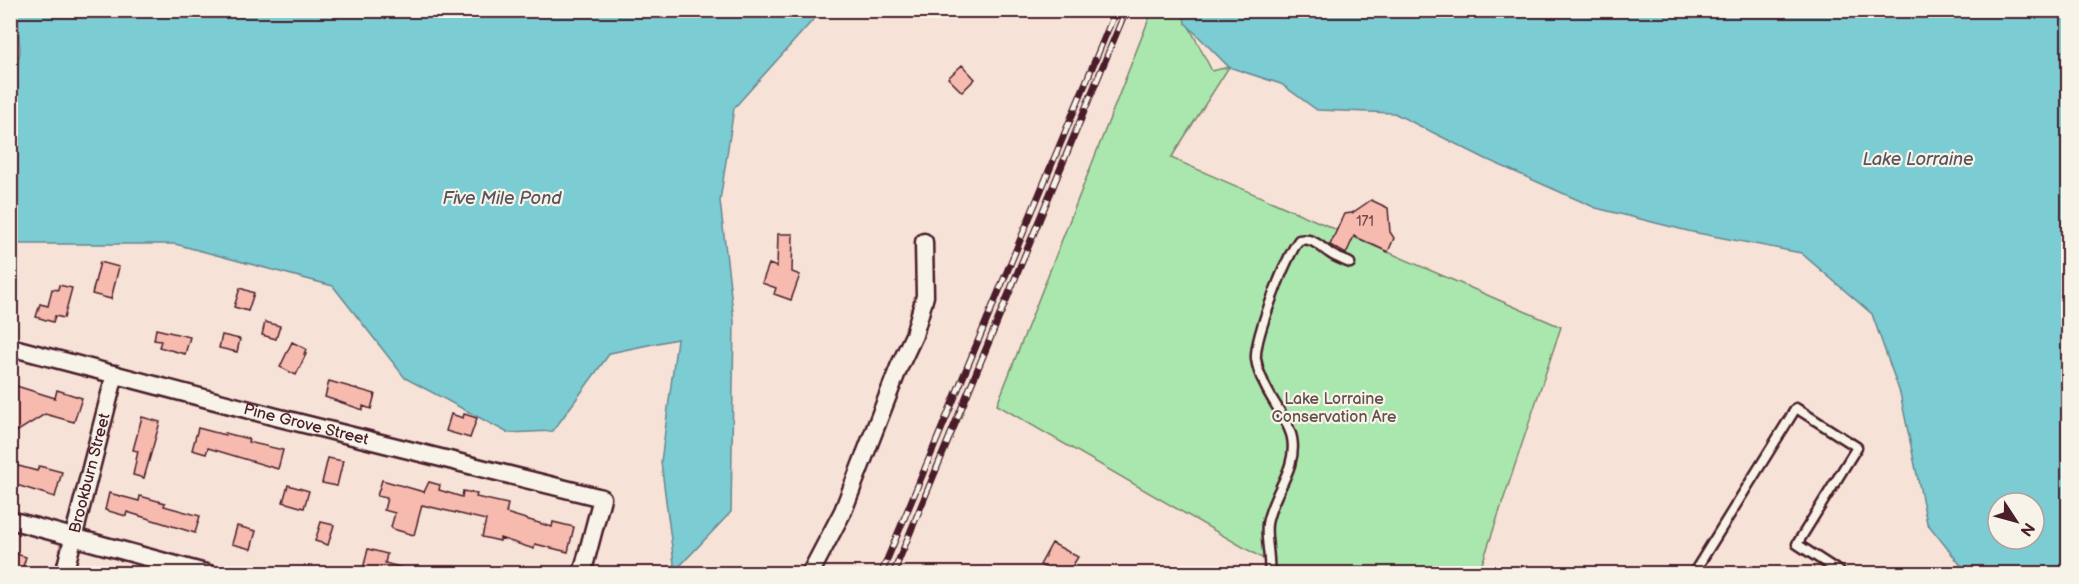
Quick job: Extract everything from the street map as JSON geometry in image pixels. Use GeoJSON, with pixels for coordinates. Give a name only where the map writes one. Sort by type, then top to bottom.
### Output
{"type":"FeatureCollection","features":[{"type":"Feature","properties":{"kind":"street"},"geometry":{"type":"LineString","coordinates":[[810,573],[843,511],[899,367],[914,335],[925,296],[924,242]]}},
{"type":"Feature","properties":{"kind":"street","name":"Pine Grove Street"},"geometry":{"type":"LineString","coordinates":[[10,347],[276,417],[602,498],[582,573]]}},
{"type":"Feature","properties":{"kind":"street","name":"Brookburn Street"},"geometry":{"type":"LineString","coordinates":[[64,573],[115,374]]}},
{"type":"Feature","properties":{"kind":"street"},"geometry":{"type":"LineString","coordinates":[[10,520],[209,573]]}},
{"type":"Feature","properties":{"kind":"lane"},"geometry":{"type":"LineString","coordinates":[[1269,573],[1267,525],[1278,492],[1292,465],[1292,437],[1263,381],[1256,358],[1260,336],[1284,267],[1299,240],[1306,238],[1317,243],[1330,254],[1350,263]]}},
{"type":"Feature","properties":{"kind":"lane"},"geometry":{"type":"LineString","coordinates":[[1693,573],[1796,408],[1857,447],[1797,544],[1843,573]]}},
{"type":"Feature","properties":{"kind":"green space","name":"Lake Lorraine Conservation Are"},"geometry":{"type":"Polygon","coordinates":[[[1152,11],[1181,11],[1212,71],[1229,67],[1171,158],[1561,327],[1479,573],[1288,573],[997,405],[1152,11]]]}},
{"type":"Feature","properties":{"kind":"water","name":"Five Mile Pond"},"geometry":{"type":"Polygon","coordinates":[[[17,11],[821,11],[734,108],[720,201],[734,321],[731,512],[675,571],[661,462],[677,339],[610,353],[553,431],[508,433],[405,378],[333,286],[175,244],[11,244],[10,92],[20,52],[17,11]]]}},
{"type":"Feature","properties":{"kind":"water","name":"Lake Lorraine"},"geometry":{"type":"Polygon","coordinates":[[[1183,11],[2068,11],[2068,573],[1967,573],[1927,523],[1900,393],[1872,314],[1801,253],[1692,232],[1596,208],[1486,159],[1394,113],[1317,110],[1281,84],[1229,67],[1185,23],[1183,11]]]}},
{"type":"Feature","properties":{"kind":"building"},"geometry":{"type":"Polygon","coordinates":[[[962,65],[975,79],[962,92],[948,78],[962,65]]]}},
{"type":"Feature","properties":{"kind":"building"},"geometry":{"type":"Polygon","coordinates":[[[1371,200],[1388,208],[1390,232],[1394,238],[1388,252],[1354,236],[1346,254],[1330,245],[1344,214],[1352,213],[1371,200]]]}},
{"type":"Feature","properties":{"kind":"building"},"geometry":{"type":"Polygon","coordinates":[[[778,234],[793,234],[792,272],[800,275],[791,300],[774,294],[776,288],[762,283],[769,264],[777,267],[778,234]]]}},
{"type":"Feature","properties":{"kind":"building"},"geometry":{"type":"Polygon","coordinates":[[[100,262],[119,267],[111,299],[92,294],[100,262]]]}},
{"type":"Feature","properties":{"kind":"building"},"geometry":{"type":"Polygon","coordinates":[[[59,285],[72,288],[64,318],[55,316],[53,322],[36,317],[40,304],[48,306],[52,289],[58,290],[59,285]]]}},
{"type":"Feature","properties":{"kind":"building"},"geometry":{"type":"Polygon","coordinates":[[[240,288],[254,293],[248,311],[234,307],[240,288]]]}},
{"type":"Feature","properties":{"kind":"building"},"geometry":{"type":"Polygon","coordinates":[[[265,322],[280,326],[276,339],[262,335],[265,322]]]}},
{"type":"Feature","properties":{"kind":"building"},"geometry":{"type":"Polygon","coordinates":[[[156,329],[190,337],[185,354],[159,347],[161,341],[154,340],[156,329]]]}},
{"type":"Feature","properties":{"kind":"building"},"geometry":{"type":"Polygon","coordinates":[[[222,335],[240,339],[237,352],[219,348],[222,335]]]}},
{"type":"Feature","properties":{"kind":"building"},"geometry":{"type":"Polygon","coordinates":[[[292,342],[306,349],[296,375],[280,367],[292,342]]]}},
{"type":"Feature","properties":{"kind":"building"},"geometry":{"type":"Polygon","coordinates":[[[329,381],[375,394],[371,409],[363,406],[363,410],[325,397],[329,381]]]}},
{"type":"Feature","properties":{"kind":"building"},"geometry":{"type":"Polygon","coordinates":[[[10,384],[55,398],[57,390],[82,398],[74,422],[45,414],[10,436],[10,384]]]}},
{"type":"Feature","properties":{"kind":"building"},"geometry":{"type":"Polygon","coordinates":[[[451,414],[463,418],[464,414],[477,418],[470,438],[446,431],[451,414]]]}},
{"type":"Feature","properties":{"kind":"building"},"geometry":{"type":"Polygon","coordinates":[[[142,417],[160,422],[144,478],[133,475],[138,451],[133,450],[142,417]]]}},
{"type":"Feature","properties":{"kind":"building"},"geometry":{"type":"Polygon","coordinates":[[[198,428],[249,439],[248,442],[283,450],[278,469],[208,448],[206,454],[192,450],[198,428]]]}},
{"type":"Feature","properties":{"kind":"building"},"geometry":{"type":"Polygon","coordinates":[[[328,458],[343,461],[337,486],[322,483],[328,458]]]}},
{"type":"Feature","properties":{"kind":"building"},"geometry":{"type":"Polygon","coordinates":[[[15,465],[37,471],[39,466],[62,472],[55,497],[10,483],[15,465]]]}},
{"type":"Feature","properties":{"kind":"building"},"geometry":{"type":"Polygon","coordinates":[[[382,480],[424,492],[429,482],[440,485],[439,490],[462,497],[463,491],[477,494],[476,497],[508,504],[506,513],[552,527],[553,522],[574,527],[568,552],[535,544],[534,549],[500,538],[500,541],[482,537],[486,520],[422,505],[414,535],[393,529],[391,527],[395,513],[384,510],[387,498],[377,496],[382,480]]]}},
{"type":"Feature","properties":{"kind":"building"},"geometry":{"type":"Polygon","coordinates":[[[288,485],[309,491],[304,508],[283,502],[288,485]]]}},
{"type":"Feature","properties":{"kind":"building"},"geometry":{"type":"Polygon","coordinates":[[[109,493],[139,501],[140,496],[165,503],[164,506],[200,516],[195,533],[127,512],[126,516],[105,510],[109,493]]]}},
{"type":"Feature","properties":{"kind":"building"},"geometry":{"type":"Polygon","coordinates":[[[321,522],[334,525],[328,545],[315,541],[321,522]]]}},
{"type":"Feature","properties":{"kind":"building"},"geometry":{"type":"Polygon","coordinates":[[[237,526],[256,531],[251,549],[232,544],[237,526]]]}},
{"type":"Feature","properties":{"kind":"building"},"geometry":{"type":"Polygon","coordinates":[[[1052,543],[1078,557],[1068,573],[1056,573],[1040,565],[1052,543]]]}},
{"type":"Feature","properties":{"kind":"building"},"geometry":{"type":"Polygon","coordinates":[[[368,549],[387,554],[385,563],[410,570],[409,573],[362,573],[368,549]]]}},
{"type":"Feature","properties":{"kind":"building"},"geometry":{"type":"Polygon","coordinates":[[[10,552],[26,557],[21,573],[10,573],[10,552]]]}},
{"type":"Feature","properties":{"kind":"railway"},"geometry":{"type":"LineString","coordinates":[[881,574],[1116,10]]}},
{"type":"Feature","properties":{"kind":"railway"},"geometry":{"type":"LineString","coordinates":[[893,574],[1126,10]]}}]}
